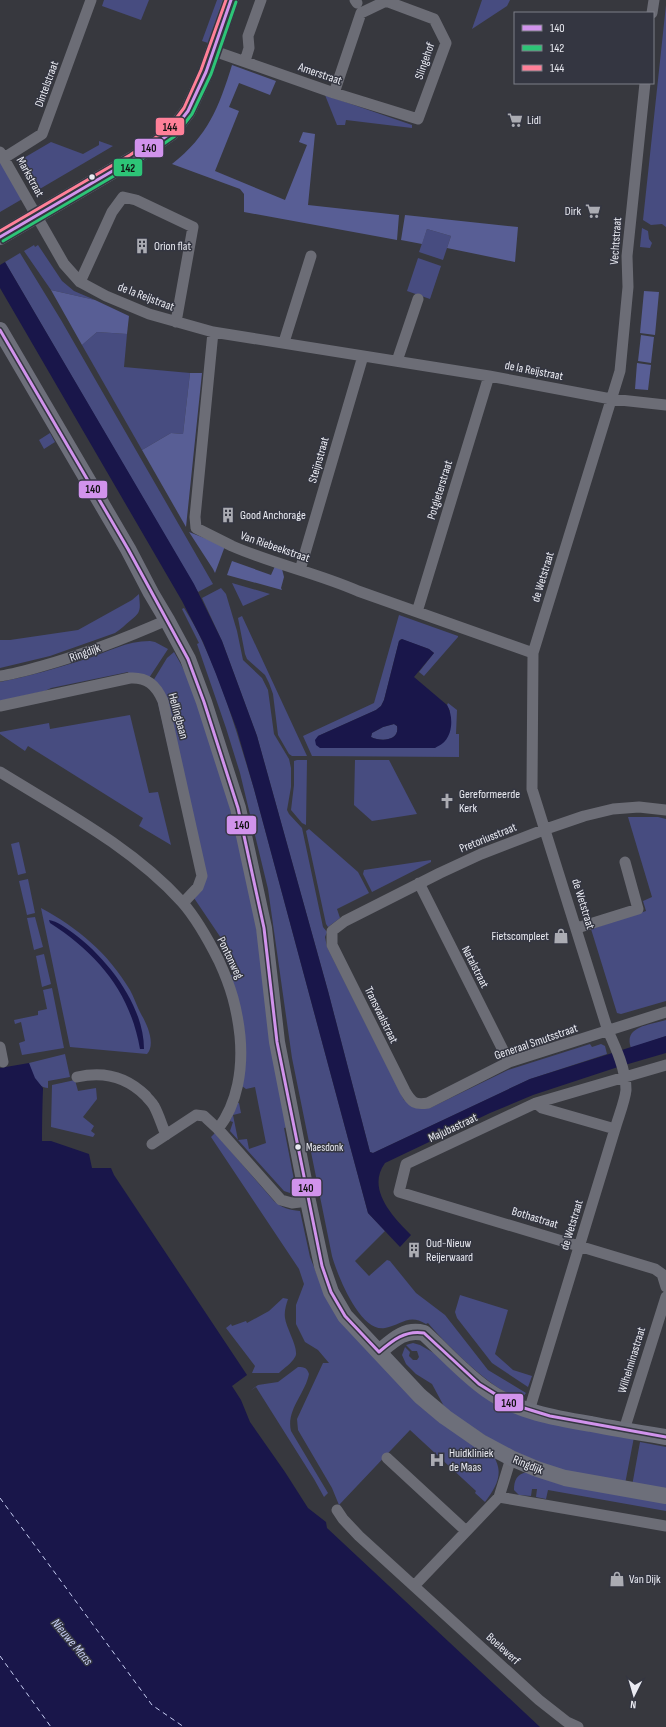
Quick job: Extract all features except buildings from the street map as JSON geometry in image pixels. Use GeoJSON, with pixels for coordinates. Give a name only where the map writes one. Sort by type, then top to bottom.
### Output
{"type":"FeatureCollection","features":[{"type":"Feature","properties":{"kind":"street","name":"Dintelstraat"},"geometry":{"type":"LineString","coordinates":[[2,155],[42,134],[91,0]]}},
{"type":"Feature","properties":{"kind":"street"},"geometry":{"type":"LineString","coordinates":[[0,237],[133,159],[171,133],[188,111],[214,51],[231,0]]}},
{"type":"Feature","properties":{"kind":"street"},"geometry":{"type":"LineString","coordinates":[[245,61],[249,48],[248,36],[261,0]]}},
{"type":"Feature","properties":{"kind":"street"},"geometry":{"type":"LineString","coordinates":[[652,12],[654,0]]}},
{"type":"Feature","properties":{"kind":"street","name":"Slingehof"},"geometry":{"type":"LineString","coordinates":[[334,93],[358,6],[386,2],[434,19],[446,43],[418,119]]}},
{"type":"Feature","properties":{"kind":"street","name":"Amerstraat"},"geometry":{"type":"LineString","coordinates":[[214,51],[334,93],[418,119]]}},
{"type":"Feature","properties":{"kind":"street","name":"Vechtstraat"},"geometry":{"type":"LineString","coordinates":[[611,399],[620,371],[628,287],[627,256],[644,84]]}},
{"type":"Feature","properties":{"kind":"street","name":"Markstraat"},"geometry":{"type":"LineString","coordinates":[[2,155],[36,215]]}},
{"type":"Feature","properties":{"kind":"street"},"geometry":{"type":"LineString","coordinates":[[80,282],[112,212],[123,197],[136,200],[193,227],[176,322]]}},
{"type":"Feature","properties":{"kind":"street","name":"de la Reijstraat"},"geometry":{"type":"LineString","coordinates":[[36,215],[64,264],[80,282],[106,296],[149,314],[213,332],[284,342],[489,376],[611,399],[666,405]]}},
{"type":"Feature","properties":{"kind":"street"},"geometry":{"type":"LineString","coordinates":[[284,342],[310,256]]}},
{"type":"Feature","properties":{"kind":"street"},"geometry":{"type":"LineString","coordinates":[[398,361],[418,299]]}},
{"type":"Feature","properties":{"kind":"street","name":"Ringdijk"},"geometry":{"type":"LineString","coordinates":[[0,330],[124,542],[167,620],[188,660],[204,702],[238,808],[264,928],[277,1042],[322,1266],[331,1292],[345,1316],[420,1396],[445,1417],[481,1442],[511,1458],[537,1469],[565,1478],[666,1496]]}},
{"type":"Feature","properties":{"kind":"street","name":"Van Riebeekstraat"},"geometry":{"type":"LineString","coordinates":[[213,332],[195,517],[196,528],[232,546],[336,581],[358,591],[533,653]]}},
{"type":"Feature","properties":{"kind":"street","name":"Steijnstraat"},"geometry":{"type":"LineString","coordinates":[[300,570],[363,356]]}},
{"type":"Feature","properties":{"kind":"street","name":"Potgieterstraat"},"geometry":{"type":"LineString","coordinates":[[417,612],[489,376]]}},
{"type":"Feature","properties":{"kind":"street","name":"de Wetstraat"},"geometry":{"type":"LineString","coordinates":[[529,1411],[626,1091],[623,1073],[615,1047],[608,1031],[546,829],[532,789],[533,653],[611,399]]}},
{"type":"Feature","properties":{"kind":"street","name":"Ringdijk"},"geometry":{"type":"LineString","coordinates":[[0,676],[67,659],[123,639],[167,620]]}},
{"type":"Feature","properties":{"kind":"street","name":"Hellingbaan"},"geometry":{"type":"LineString","coordinates":[[0,706],[130,678],[139,678],[157,689],[163,701],[202,876],[198,887],[183,903]]}},
{"type":"Feature","properties":{"kind":"street","name":"Pontonweg"},"geometry":{"type":"LineString","coordinates":[[0,772],[121,848],[150,871],[183,903],[210,943],[230,985],[238,1014],[241,1051],[239,1075],[235,1094],[226,1118],[218,1129]]}},
{"type":"Feature","properties":{"kind":"street","name":"Pretoriusstraat"},"geometry":{"type":"LineString","coordinates":[[332,932],[345,921],[419,883],[481,854],[546,829],[584,816],[613,809],[639,807],[666,810]]}},
{"type":"Feature","properties":{"kind":"street"},"geometry":{"type":"LineString","coordinates":[[577,928],[638,909],[625,862]]}},
{"type":"Feature","properties":{"kind":"street","name":"Natalstraat"},"geometry":{"type":"LineString","coordinates":[[419,883],[509,1062]]}},
{"type":"Feature","properties":{"kind":"street","name":"Transvaalstraat"},"geometry":{"type":"LineString","coordinates":[[332,932],[332,945],[405,1091],[410,1100],[418,1104]]}},
{"type":"Feature","properties":{"kind":"street","name":"Generaal Smutsstraat"},"geometry":{"type":"LineString","coordinates":[[418,1104],[428,1103],[509,1062],[666,1012]]}},
{"type":"Feature","properties":{"kind":"street"},"geometry":{"type":"LineString","coordinates":[[0,1047],[3,1062]]}},
{"type":"Feature","properties":{"kind":"street","name":"Majubastraat"},"geometry":{"type":"LineString","coordinates":[[399,1192],[406,1164],[536,1103],[623,1073],[666,1065]]}},
{"type":"Feature","properties":{"kind":"street"},"geometry":{"type":"LineString","coordinates":[[77,1078],[102,1074],[122,1079],[138,1088],[153,1105],[166,1135]]}},
{"type":"Feature","properties":{"kind":"street"},"geometry":{"type":"LineString","coordinates":[[536,1103],[542,1108],[615,1129]]}},
{"type":"Feature","properties":{"kind":"street"},"geometry":{"type":"LineString","coordinates":[[152,1144],[196,1115],[204,1116],[218,1129],[281,1200],[292,1203],[308,1201]]}},
{"type":"Feature","properties":{"kind":"street","name":"Bothastraat"},"geometry":{"type":"LineString","coordinates":[[399,1192],[664,1271]]}},
{"type":"Feature","properties":{"kind":"street"},"geometry":{"type":"LineString","coordinates":[[664,1271],[666,1287]]}},
{"type":"Feature","properties":{"kind":"street","name":"Wilhelminastraat"},"geometry":{"type":"LineString","coordinates":[[624,1430],[666,1297]]}},
{"type":"Feature","properties":{"kind":"street"},"geometry":{"type":"LineString","coordinates":[[379,1352],[402,1334],[416,1331],[424,1333],[468,1375],[488,1391],[505,1401],[529,1411],[552,1417],[666,1437]]}},
{"type":"Feature","properties":{"kind":"street"},"geometry":{"type":"LineString","coordinates":[[387,1458],[466,1531]]}},
{"type":"Feature","properties":{"kind":"street"},"geometry":{"type":"LineString","coordinates":[[414,1586],[499,1497],[511,1458]]}},
{"type":"Feature","properties":{"kind":"street"},"geometry":{"type":"LineString","coordinates":[[499,1497],[666,1526]]}},
{"type":"Feature","properties":{"kind":"street","name":"Boelewerf"},"geometry":{"type":"LineString","coordinates":[[338,1510],[343,1519],[360,1536],[539,1700],[567,1722],[578,1727]]}},
{"type":"Feature","properties":{"kind":"shaded area"},"geometry":{"type":"Polygon","coordinates":[[[104,0],[149,0],[141,20],[102,6],[104,0]]]}},
{"type":"Feature","properties":{"kind":"shaded area"},"geometry":{"type":"Polygon","coordinates":[[[217,0],[223,0],[208,43],[202,41],[217,0]]]}},
{"type":"Feature","properties":{"kind":"shaded area"},"geometry":{"type":"Polygon","coordinates":[[[482,0],[510,0],[507,6],[472,29],[482,0]]]}},
{"type":"Feature","properties":{"kind":"shaded area"},"geometry":{"type":"Polygon","coordinates":[[[666,5],[666,227],[662,224],[651,225],[643,220],[666,5]]]}},
{"type":"Feature","properties":{"kind":"shaded area"},"geometry":{"type":"Polygon","coordinates":[[[232,65],[276,81],[270,95],[239,83],[229,107],[239,111],[215,171],[285,200],[307,145],[299,142],[303,132],[315,134],[308,205],[399,215],[397,240],[244,212],[244,194],[240,189],[172,164],[195,143],[211,120],[232,65]]]}},
{"type":"Feature","properties":{"kind":"shaded area"},"geometry":{"type":"Polygon","coordinates":[[[325,95],[412,125],[412,128],[346,120],[345,125],[337,125],[325,95]]]}},
{"type":"Feature","properties":{"kind":"shaded area"},"geometry":{"type":"Polygon","coordinates":[[[99,141],[113,146],[38,190],[29,182],[24,174],[20,162],[22,159],[51,142],[83,154],[99,145],[99,141]]]}},
{"type":"Feature","properties":{"kind":"shaded area"},"geometry":{"type":"Polygon","coordinates":[[[0,161],[24,198],[0,212],[0,161]]]}},
{"type":"Feature","properties":{"kind":"shaded area"},"geometry":{"type":"Polygon","coordinates":[[[405,215],[518,227],[515,262],[447,248],[451,236],[427,229],[422,244],[401,240],[405,215]]]}},
{"type":"Feature","properties":{"kind":"shaded area"},"geometry":{"type":"Polygon","coordinates":[[[642,228],[648,231],[649,239],[652,243],[650,248],[640,247],[642,228]]]}},
{"type":"Feature","properties":{"kind":"shaded area"},"geometry":{"type":"Polygon","coordinates":[[[427,229],[451,236],[443,260],[419,252],[427,229]]]}},
{"type":"Feature","properties":{"kind":"shaded area"},"geometry":{"type":"Polygon","coordinates":[[[34,245],[35,247],[38,245],[62,281],[74,291],[95,300],[51,290],[24,251],[34,245]]]}},
{"type":"Feature","properties":{"kind":"shaded area"},"geometry":{"type":"Polygon","coordinates":[[[20,253],[61,320],[213,584],[198,592],[5,262],[20,253]]]}},
{"type":"Feature","properties":{"kind":"shaded area"},"geometry":{"type":"Polygon","coordinates":[[[418,258],[441,266],[430,299],[407,291],[418,258]]]}},
{"type":"Feature","properties":{"kind":"shaded area"},"geometry":{"type":"Polygon","coordinates":[[[51,290],[95,300],[129,316],[127,334],[97,332],[82,345],[51,290]]]}},
{"type":"Feature","properties":{"kind":"shaded area"},"geometry":{"type":"Polygon","coordinates":[[[644,291],[659,292],[655,335],[640,333],[644,291]]]}},
{"type":"Feature","properties":{"kind":"shaded area"},"geometry":{"type":"Polygon","coordinates":[[[97,332],[127,334],[124,367],[190,373],[183,434],[171,433],[142,450],[82,345],[97,332]]]}},
{"type":"Feature","properties":{"kind":"shaded area"},"geometry":{"type":"Polygon","coordinates":[[[641,335],[654,337],[651,363],[638,361],[641,335]]]}},
{"type":"Feature","properties":{"kind":"shaded area"},"geometry":{"type":"Polygon","coordinates":[[[637,363],[651,365],[648,390],[635,389],[637,363]]]}},
{"type":"Feature","properties":{"kind":"shaded area"},"geometry":{"type":"Polygon","coordinates":[[[190,373],[202,373],[186,527],[142,450],[171,433],[183,434],[190,373]]]}},
{"type":"Feature","properties":{"kind":"shaded area"},"geometry":{"type":"Polygon","coordinates":[[[50,433],[55,442],[44,449],[39,440],[50,433]]]}},
{"type":"Feature","properties":{"kind":"shaded area"},"geometry":{"type":"Polygon","coordinates":[[[189,532],[225,546],[215,573],[213,569],[189,532]]]}},
{"type":"Feature","properties":{"kind":"shaded area"},"geometry":{"type":"Polygon","coordinates":[[[232,561],[271,575],[275,566],[282,569],[284,577],[281,588],[282,590],[227,575],[232,561]]]}},
{"type":"Feature","properties":{"kind":"shaded area"},"geometry":{"type":"Polygon","coordinates":[[[232,583],[270,594],[243,606],[232,583]]]}},
{"type":"Feature","properties":{"kind":"shaded area"},"geometry":{"type":"Polygon","coordinates":[[[221,588],[226,594],[237,631],[243,660],[262,678],[268,690],[274,734],[289,759],[291,768],[291,787],[287,810],[302,828],[323,927],[327,932],[325,937],[327,947],[404,1100],[430,1108],[508,1070],[590,1044],[592,1047],[601,1044],[605,1046],[607,1054],[530,1079],[373,1153],[370,1152],[328,991],[257,736],[222,641],[202,598],[221,588]]]}},
{"type":"Feature","properties":{"kind":"shaded area"},"geometry":{"type":"Polygon","coordinates":[[[139,594],[139,612],[115,633],[50,656],[0,668],[0,640],[10,640],[78,630],[132,600],[139,594]]]}},
{"type":"Feature","properties":{"kind":"shaded area"},"geometry":{"type":"Polygon","coordinates":[[[184,608],[197,630],[211,661],[237,734],[254,789],[368,1213],[385,1231],[355,1261],[369,1276],[387,1260],[390,1261],[416,1293],[445,1315],[488,1370],[526,1393],[522,1398],[512,1396],[486,1379],[458,1355],[428,1323],[426,1324],[420,1321],[410,1320],[391,1327],[376,1327],[367,1321],[359,1312],[344,1288],[332,1256],[292,1058],[268,889],[240,773],[197,644],[199,643],[182,609],[184,608]]]}},
{"type":"Feature","properties":{"kind":"shaded area"},"geometry":{"type":"Polygon","coordinates":[[[399,615],[458,637],[424,676],[419,672],[434,653],[429,649],[401,639],[399,641],[384,700],[381,706],[376,710],[318,736],[320,748],[435,748],[450,711],[447,705],[448,703],[457,710],[456,734],[459,734],[459,757],[312,756],[303,736],[374,703],[399,615]]]}},
{"type":"Feature","properties":{"kind":"shaded area"},"geometry":{"type":"Polygon","coordinates":[[[242,616],[307,756],[292,756],[289,754],[278,735],[273,694],[269,683],[265,675],[247,659],[245,654],[238,618],[242,616]]]}},
{"type":"Feature","properties":{"kind":"shaded area"},"geometry":{"type":"Polygon","coordinates":[[[141,641],[150,641],[168,649],[149,678],[129,674],[128,672],[51,688],[45,691],[0,701],[0,682],[65,666],[125,645],[141,641]]]}},
{"type":"Feature","properties":{"kind":"shaded area"},"geometry":{"type":"Polygon","coordinates":[[[174,652],[187,676],[201,712],[227,796],[239,843],[258,937],[288,1127],[284,1128],[295,1185],[294,1191],[290,1193],[284,1191],[238,1140],[247,1139],[249,1149],[266,1143],[255,1087],[246,1089],[242,1086],[230,976],[237,972],[221,938],[194,898],[201,890],[153,681],[167,658],[174,652]]]}},
{"type":"Feature","properties":{"kind":"shaded area"},"geometry":{"type":"Polygon","coordinates":[[[130,715],[149,793],[158,792],[171,845],[139,826],[143,818],[28,746],[25,751],[0,734],[0,732],[49,723],[50,729],[130,715]]]}},
{"type":"Feature","properties":{"kind":"shaded area"},"geometry":{"type":"Polygon","coordinates":[[[394,724],[397,726],[397,731],[396,735],[393,737],[380,740],[371,737],[372,733],[383,727],[394,724]]]}},
{"type":"Feature","properties":{"kind":"shaded area"},"geometry":{"type":"Polygon","coordinates":[[[307,760],[306,825],[302,823],[291,810],[294,785],[294,761],[307,760]]]}},
{"type":"Feature","properties":{"kind":"shaded area"},"geometry":{"type":"Polygon","coordinates":[[[355,760],[389,760],[417,814],[372,821],[354,805],[355,760]]]}},
{"type":"Feature","properties":{"kind":"shaded area"},"geometry":{"type":"Polygon","coordinates":[[[628,817],[658,817],[666,819],[666,1001],[621,1014],[617,1013],[591,929],[646,911],[643,901],[652,897],[628,817]]]}},
{"type":"Feature","properties":{"kind":"shaded area"},"geometry":{"type":"Polygon","coordinates":[[[309,829],[358,872],[369,893],[337,909],[340,918],[328,927],[326,924],[306,831],[309,829]]]}},
{"type":"Feature","properties":{"kind":"shaded area"},"geometry":{"type":"Polygon","coordinates":[[[19,842],[26,873],[18,875],[11,844],[19,842]]]}},
{"type":"Feature","properties":{"kind":"shaded area"},"geometry":{"type":"Polygon","coordinates":[[[431,860],[431,862],[372,892],[363,874],[364,870],[431,860]]]}},
{"type":"Feature","properties":{"kind":"shaded area"},"geometry":{"type":"Polygon","coordinates":[[[28,879],[35,913],[27,915],[19,881],[28,879]]]}},
{"type":"Feature","properties":{"kind":"shaded area"},"geometry":{"type":"Polygon","coordinates":[[[41,908],[80,933],[112,964],[131,993],[148,1028],[151,1045],[147,1054],[70,1047],[41,908]]]}},
{"type":"Feature","properties":{"kind":"shaded area"},"geometry":{"type":"Polygon","coordinates":[[[35,917],[43,947],[34,950],[27,918],[35,917]]]}},
{"type":"Feature","properties":{"kind":"shaded area"},"geometry":{"type":"Polygon","coordinates":[[[44,954],[51,984],[42,987],[36,956],[44,954]]]}},
{"type":"Feature","properties":{"kind":"shaded area"},"geometry":{"type":"Polygon","coordinates":[[[52,988],[64,1048],[22,1055],[19,1043],[25,1041],[21,1022],[15,1024],[14,1020],[38,1015],[38,1011],[47,1009],[43,990],[52,988]]]}},
{"type":"Feature","properties":{"kind":"shaded area"},"geometry":{"type":"Polygon","coordinates":[[[666,1020],[666,1036],[631,1048],[631,1035],[634,1031],[646,1025],[666,1020]]]}},
{"type":"Feature","properties":{"kind":"shaded area"},"geometry":{"type":"Polygon","coordinates":[[[65,1054],[70,1077],[48,1081],[48,1088],[37,1083],[29,1063],[65,1054]]]}},
{"type":"Feature","properties":{"kind":"shaded area"},"geometry":{"type":"Polygon","coordinates":[[[75,1080],[78,1091],[96,1088],[97,1099],[83,1117],[94,1126],[91,1131],[95,1134],[93,1137],[51,1127],[52,1085],[75,1080]]]}},
{"type":"Feature","properties":{"kind":"shaded area"},"geometry":{"type":"Polygon","coordinates":[[[237,1103],[239,1103],[241,1113],[233,1115],[238,1140],[230,1131],[233,1122],[230,1121],[237,1103]]]}},
{"type":"Feature","properties":{"kind":"shaded area"},"geometry":{"type":"Polygon","coordinates":[[[215,1133],[274,1201],[286,1208],[300,1211],[310,1257],[326,1297],[492,1454],[496,1461],[499,1473],[496,1485],[485,1502],[475,1493],[476,1491],[410,1430],[339,1505],[332,1488],[298,1430],[297,1419],[323,1363],[329,1363],[318,1350],[305,1342],[296,1324],[296,1305],[304,1284],[299,1269],[211,1137],[215,1133]]]}},
{"type":"Feature","properties":{"kind":"shaded area"},"geometry":{"type":"Polygon","coordinates":[[[460,1295],[508,1310],[495,1354],[513,1370],[532,1376],[528,1387],[492,1363],[457,1318],[455,1312],[460,1295]]]}},
{"type":"Feature","properties":{"kind":"shaded area"},"geometry":{"type":"Polygon","coordinates":[[[283,1298],[288,1299],[285,1318],[296,1349],[295,1357],[279,1373],[252,1373],[255,1366],[226,1328],[231,1324],[232,1326],[246,1321],[247,1323],[269,1311],[283,1298]]]}},
{"type":"Feature","properties":{"kind":"shaded area"},"geometry":{"type":"Polygon","coordinates":[[[413,1343],[420,1345],[439,1356],[478,1391],[634,1437],[625,1484],[587,1478],[513,1454],[446,1410],[432,1384],[416,1374],[406,1364],[402,1355],[405,1347],[410,1352],[409,1356],[413,1360],[417,1360],[419,1357],[417,1351],[412,1351],[406,1345],[413,1343]]]}},
{"type":"Feature","properties":{"kind":"shaded area"},"geometry":{"type":"Polygon","coordinates":[[[298,1367],[305,1368],[309,1374],[304,1388],[293,1409],[290,1423],[291,1431],[328,1493],[324,1497],[256,1387],[250,1391],[258,1385],[278,1382],[298,1367]]]}},
{"type":"Feature","properties":{"kind":"shaded area"},"geometry":{"type":"Polygon","coordinates":[[[640,1442],[666,1447],[666,1492],[632,1486],[640,1442]]]}},
{"type":"Feature","properties":{"kind":"shaded area"},"geometry":{"type":"Polygon","coordinates":[[[527,1472],[666,1502],[666,1511],[548,1490],[546,1499],[536,1497],[537,1489],[532,1489],[531,1496],[519,1495],[514,1490],[515,1480],[521,1474],[527,1472]]]}},
{"type":"Feature","properties":{"kind":"water"},"geometry":{"type":"Polygon","coordinates":[[[5,262],[194,584],[222,641],[257,736],[328,991],[370,1152],[373,1153],[530,1079],[666,1036],[666,1053],[533,1095],[490,1113],[385,1163],[380,1173],[380,1192],[390,1211],[411,1235],[400,1247],[368,1213],[254,789],[237,730],[216,674],[203,642],[182,601],[0,288],[0,265],[5,262]]]}},
{"type":"Feature","properties":{"kind":"water"},"geometry":{"type":"Polygon","coordinates":[[[402,639],[429,649],[434,653],[414,677],[447,705],[449,709],[451,728],[445,741],[435,748],[320,748],[316,745],[315,740],[318,736],[376,710],[381,706],[384,700],[399,641],[402,639]],[[394,724],[383,727],[372,733],[371,737],[380,740],[389,739],[396,735],[397,726],[394,724]]]}},
{"type":"Feature","properties":{"kind":"water"},"geometry":{"type":"Polygon","coordinates":[[[49,920],[58,923],[86,943],[110,969],[121,984],[138,1016],[144,1049],[140,1049],[135,1028],[128,1010],[120,992],[109,976],[97,961],[67,935],[50,923],[49,920]]]}},
{"type":"Feature","properties":{"kind":"water","name":"Nieuwe Maas"},"geometry":{"type":"Polygon","coordinates":[[[29,1063],[35,1078],[43,1088],[42,1141],[51,1141],[89,1154],[92,1168],[111,1168],[114,1175],[247,1375],[232,1386],[241,1400],[250,1422],[308,1508],[326,1522],[327,1528],[540,1727],[0,1727],[0,1068],[29,1063]]]}},
{"type":"Feature","properties":{"kind":"pier"},"geometry":{"type":"Polygon","coordinates":[[[43,1088],[45,1088],[44,1139],[51,1139],[51,1141],[42,1141],[43,1088]]]}},
{"type":"Feature","properties":{"kind":"ferry route"},"geometry":{"type":"LineString","coordinates":[[0,1498],[152,1705],[184,1727]]}},
{"type":"Feature","properties":{"kind":"ferry route"},"geometry":{"type":"LineString","coordinates":[[0,1656],[51,1727]]}},
{"type":"Feature","properties":{"kind":"transit line","name":"144"},"geometry":{"type":"LineString","coordinates":[[0,231],[130,155],[168,129],[184,108],[201,70],[226,0]]}},
{"type":"Feature","properties":{"kind":"transit line","name":"140"},"geometry":{"type":"LineString","coordinates":[[0,237],[133,159],[171,133],[188,111],[206,72],[231,0]]}},
{"type":"Feature","properties":{"kind":"transit line","name":"142"},"geometry":{"type":"LineString","coordinates":[[3,241],[136,163],[175,136],[192,114],[211,74],[236,2]]}},
{"type":"Feature","properties":{"kind":"transit line","name":"140"},"geometry":{"type":"LineString","coordinates":[[0,330],[128,549],[188,659],[204,702],[238,808],[264,928],[277,1042],[322,1266],[331,1292],[345,1316],[379,1352]]}},
{"type":"Feature","properties":{"kind":"transit line","name":"140"},"geometry":{"type":"LineString","coordinates":[[379,1352],[400,1337],[411,1333],[424,1333],[479,1384],[511,1404],[550,1416],[666,1437]]}},
{"type":"Feature","properties":{"kind":"place","name":"Lidl"},"geometry":{"type":"Point","coordinates":[515,120]}},
{"type":"Feature","properties":{"kind":"place","name":"Dirk"},"geometry":{"type":"Point","coordinates":[593,211]}},
{"type":"Feature","properties":{"kind":"place","name":"Orion flat"},"geometry":{"type":"Point","coordinates":[142,246]}},
{"type":"Feature","properties":{"kind":"place","name":"Good Anchorage"},"geometry":{"type":"Point","coordinates":[228,515]}},
{"type":"Feature","properties":{"kind":"place","name":"Gereformeerde Kerk"},"geometry":{"type":"Point","coordinates":[447,801]}},
{"type":"Feature","properties":{"kind":"place","name":"Fietscompleet"},"geometry":{"type":"Point","coordinates":[561,936]}},
{"type":"Feature","properties":{"kind":"place","name":"Maesdonk"},"geometry":{"type":"Point","coordinates":[298,1147]}},
{"type":"Feature","properties":{"kind":"place","name":"Oud-Nieuw Reijerwaard"},"geometry":{"type":"Point","coordinates":[414,1250]}},
{"type":"Feature","properties":{"kind":"place","name":"Huidkliniek de Maas"},"geometry":{"type":"Point","coordinates":[437,1460]}},
{"type":"Feature","properties":{"kind":"place","name":"Van Dijk"},"geometry":{"type":"Point","coordinates":[617,1579]}}]}
